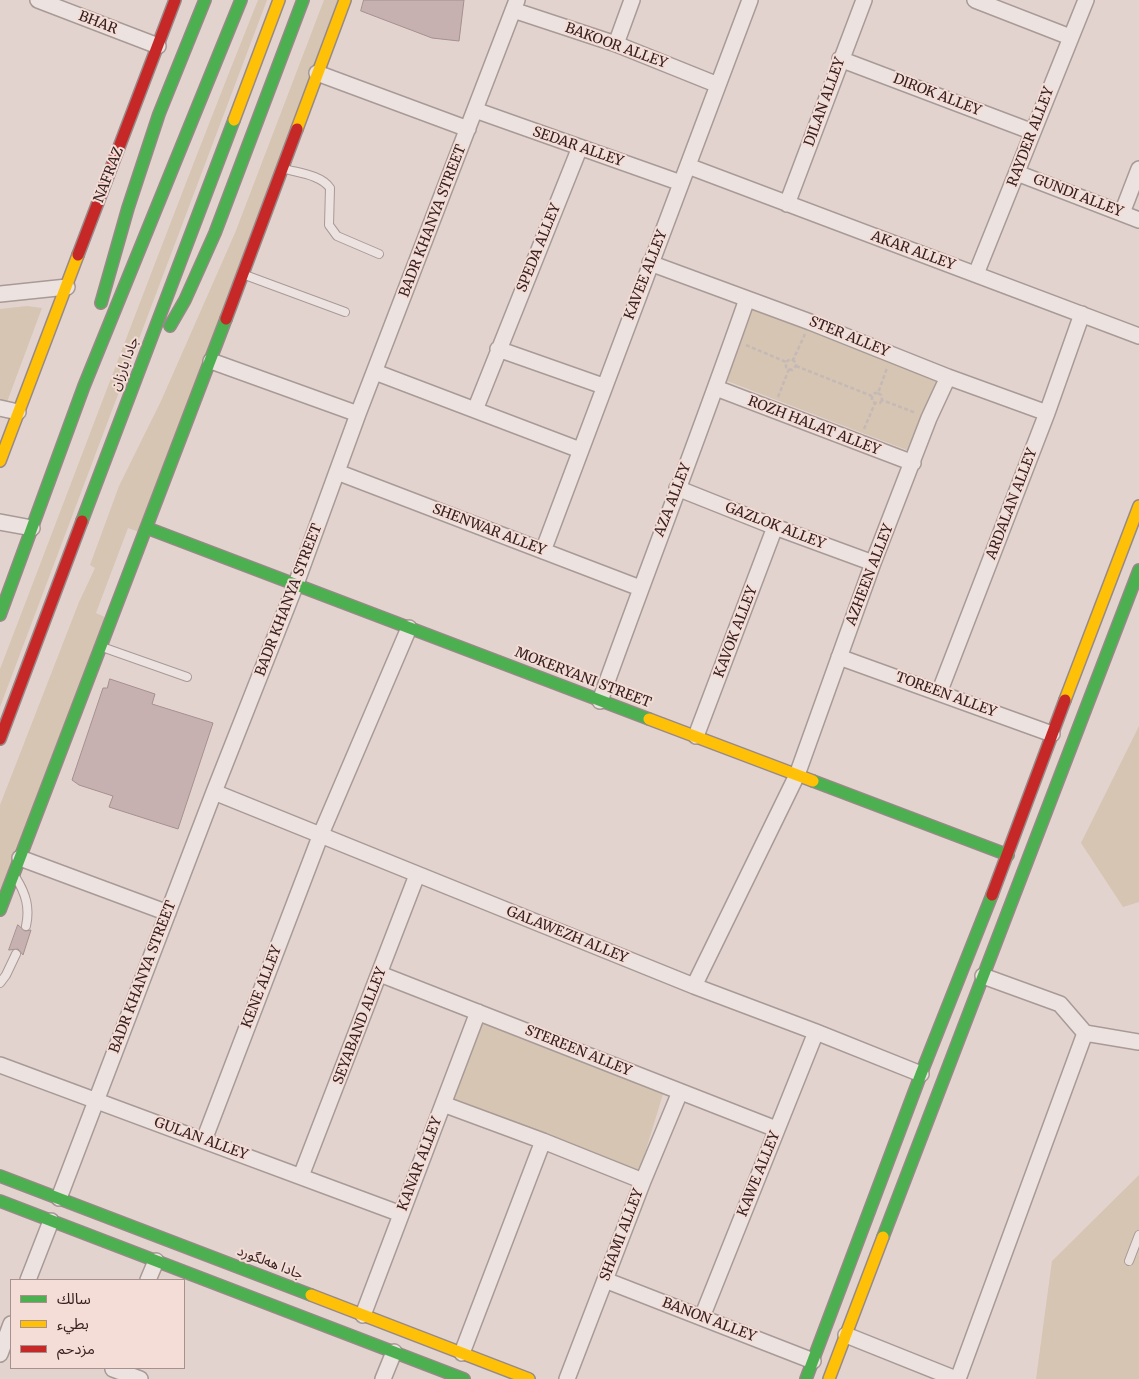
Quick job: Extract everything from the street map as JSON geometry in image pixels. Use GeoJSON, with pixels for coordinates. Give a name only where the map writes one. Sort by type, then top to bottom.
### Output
{"type":"FeatureCollection","features":[{"type":"Feature","properties":{"kind":"main road","name":"NAFRAZ"},"geometry":{"type":"LineString","coordinates":[[0,461],[175,0]]}},
{"type":"Feature","properties":{"kind":"main road"},"geometry":{"type":"LineString","coordinates":[[84,386],[97,320],[128,208],[159,114],[205,0]]}},
{"type":"Feature","properties":{"kind":"main road"},"geometry":{"type":"LineString","coordinates":[[0,615],[84,386],[241,0]]}},
{"type":"Feature","properties":{"kind":"main road","name":"جادا بارزان"},"geometry":{"type":"LineString","coordinates":[[0,739],[279,0]]}},
{"type":"Feature","properties":{"kind":"main road"},"geometry":{"type":"LineString","coordinates":[[125,406],[185,300],[215,233],[303,0]]}},
{"type":"Feature","properties":{"kind":"main road"},"geometry":{"type":"LineString","coordinates":[[0,910],[100,646],[212,361],[345,0]]}},
{"type":"Feature","properties":{"kind":"main road"},"geometry":{"type":"LineString","coordinates":[[806,1379],[921,1074],[1008,855],[1139,506]]}},
{"type":"Feature","properties":{"kind":"main road","name":"MOKERYANI STREET"},"geometry":{"type":"LineString","coordinates":[[147,528],[1008,855]]}},
{"type":"Feature","properties":{"kind":"main road"},"geometry":{"type":"LineString","coordinates":[[829,1379],[1139,570]]}},
{"type":"Feature","properties":{"kind":"main road","name":"جادا هەلگورد"},"geometry":{"type":"LineString","coordinates":[[0,1176],[529,1379]]}},
{"type":"Feature","properties":{"kind":"main road"},"geometry":{"type":"LineString","coordinates":[[51,1221],[59,1198]]}},
{"type":"Feature","properties":{"kind":"main road"},"geometry":{"type":"LineString","coordinates":[[0,1201],[464,1379]]}},
{"type":"Feature","properties":{"kind":"street","name":"BHAR"},"geometry":{"type":"LineString","coordinates":[[38,0],[158,46]]}},
{"type":"Feature","properties":{"kind":"street"},"geometry":{"type":"LineString","coordinates":[[616,44],[632,0]]}},
{"type":"Feature","properties":{"kind":"street","name":"KAVEE ALLEY"},"geometry":{"type":"LineString","coordinates":[[543,551],[603,386],[750,0]]}},
{"type":"Feature","properties":{"kind":"street","name":"DILAN ALLEY"},"geometry":{"type":"LineString","coordinates":[[787,204],[840,59],[864,0]]}},
{"type":"Feature","properties":{"kind":"street"},"geometry":{"type":"LineString","coordinates":[[975,0],[1070,37]]}},
{"type":"Feature","properties":{"kind":"street","name":"RAYDER ALLEY"},"geometry":{"type":"LineString","coordinates":[[976,274],[1086,0]]}},
{"type":"Feature","properties":{"kind":"street","name":"BAKOOR ALLEY"},"geometry":{"type":"LineString","coordinates":[[515,5],[718,85]]}},
{"type":"Feature","properties":{"kind":"street","name":"BADR KHANYA STREET"},"geometry":{"type":"LineString","coordinates":[[59,1198],[214,792],[296,584],[358,414],[515,5]]}},
{"type":"Feature","properties":{"kind":"street","name":"DIROK ALLEY"},"geometry":{"type":"LineString","coordinates":[[840,59],[1033,132]]}},
{"type":"Feature","properties":{"kind":"street"},"geometry":{"type":"LineString","coordinates":[[317,73],[468,129]]}},
{"type":"Feature","properties":{"kind":"street","name":"SEDAR ALLEY"},"geometry":{"type":"LineString","coordinates":[[475,110],[681,183]]}},
{"type":"Feature","properties":{"kind":"street","name":"SPEDA ALLEY"},"geometry":{"type":"LineString","coordinates":[[474,410],[580,147]]}},
{"type":"Feature","properties":{"kind":"street","name":"AKAR ALLEY"},"geometry":{"type":"LineString","coordinates":[[688,166],[1139,336]]}},
{"type":"Feature","properties":{"kind":"street"},"geometry":{"type":"LineString","coordinates":[[1122,213],[1139,169]]}},
{"type":"Feature","properties":{"kind":"street","name":"GUNDI ALLEY"},"geometry":{"type":"LineString","coordinates":[[1017,173],[1139,220]]}},
{"type":"Feature","properties":{"kind":"street","name":"STER ALLEY"},"geometry":{"type":"LineString","coordinates":[[650,263],[1047,413]]}},
{"type":"Feature","properties":{"kind":"street"},"geometry":{"type":"LineString","coordinates":[[0,294],[67,287]]}},
{"type":"Feature","properties":{"kind":"street","name":"AZA ALLEY"},"geometry":{"type":"LineString","coordinates":[[600,701],[747,299]]}},
{"type":"Feature","properties":{"kind":"street","name":"ARDALAN ALLEY"},"geometry":{"type":"LineString","coordinates":[[939,693],[1047,413],[1082,314]]}},
{"type":"Feature","properties":{"kind":"street"},"geometry":{"type":"LineString","coordinates":[[498,348],[603,386]]}},
{"type":"Feature","properties":{"kind":"street"},"geometry":{"type":"LineString","coordinates":[[212,361],[358,414]]}},
{"type":"Feature","properties":{"kind":"street"},"geometry":{"type":"LineString","coordinates":[[375,372],[580,450]]}},
{"type":"Feature","properties":{"kind":"street","name":"AZHEEN ALLEY"},"geometry":{"type":"LineString","coordinates":[[694,986],[796,775],[873,563],[929,418],[948,377]]}},
{"type":"Feature","properties":{"kind":"street","name":"ROZH HALAT ALLEY"},"geometry":{"type":"LineString","coordinates":[[716,388],[913,463]]}},
{"type":"Feature","properties":{"kind":"street"},"geometry":{"type":"LineString","coordinates":[[0,408],[18,412]]}},
{"type":"Feature","properties":{"kind":"street","name":"SHENWAR ALLEY"},"geometry":{"type":"LineString","coordinates":[[338,472],[640,588]]}},
{"type":"Feature","properties":{"kind":"street","name":"GAZLOK ALLEY"},"geometry":{"type":"LineString","coordinates":[[677,488],[873,563]]}},
{"type":"Feature","properties":{"kind":"street"},"geometry":{"type":"LineString","coordinates":[[0,522],[32,528]]}},
{"type":"Feature","properties":{"kind":"street","name":"KAVOK ALLEY"},"geometry":{"type":"LineString","coordinates":[[696,736],[775,527]]}},
{"type":"Feature","properties":{"kind":"street","name":"KENE ALLEY"},"geometry":{"type":"LineString","coordinates":[[204,1140],[321,834],[409,628]]}},
{"type":"Feature","properties":{"kind":"street","name":"TOREEN ALLEY"},"geometry":{"type":"LineString","coordinates":[[839,657],[1052,734]]}},
{"type":"Feature","properties":{"kind":"street","name":"GALAWEZH ALLEY"},"geometry":{"type":"LineString","coordinates":[[214,792],[694,986],[921,1074]]}},
{"type":"Feature","properties":{"kind":"street"},"geometry":{"type":"LineString","coordinates":[[20,858],[168,913]]}},
{"type":"Feature","properties":{"kind":"street","name":"SEYABAND ALLEY"},"geometry":{"type":"LineString","coordinates":[[301,1176],[417,875]]}},
{"type":"Feature","properties":{"kind":"street","name":"STEREEN ALLEY"},"geometry":{"type":"LineString","coordinates":[[380,974],[776,1129]]}},
{"type":"Feature","properties":{"kind":"street"},"geometry":{"type":"LineString","coordinates":[[983,976],[1060,1004],[1085,1033],[1139,1042]]}},
{"type":"Feature","properties":{"kind":"street","name":"KANAR ALLEY"},"geometry":{"type":"LineString","coordinates":[[363,1315],[478,1012]]}},
{"type":"Feature","properties":{"kind":"street","name":"KAWE ALLEY"},"geometry":{"type":"LineString","coordinates":[[702,1318],[816,1032]]}},
{"type":"Feature","properties":{"kind":"street"},"geometry":{"type":"LineString","coordinates":[[846,1335],[957,1379],[1085,1033]]}},
{"type":"Feature","properties":{"kind":"street","name":"GULAN ALLEY"},"geometry":{"type":"LineString","coordinates":[[0,1065],[401,1214]]}},
{"type":"Feature","properties":{"kind":"street","name":"SHAMI ALLEY"},"geometry":{"type":"LineString","coordinates":[[567,1379],[643,1181],[680,1092]]}},
{"type":"Feature","properties":{"kind":"street"},"geometry":{"type":"LineString","coordinates":[[443,1104],[643,1181]]}},
{"type":"Feature","properties":{"kind":"street"},"geometry":{"type":"LineString","coordinates":[[462,1353],[543,1141]]}},
{"type":"Feature","properties":{"kind":"street"},"geometry":{"type":"LineString","coordinates":[[28,1279],[51,1221]]}},
{"type":"Feature","properties":{"kind":"street"},"geometry":{"type":"LineString","coordinates":[[148,1279],[156,1261]]}},
{"type":"Feature","properties":{"kind":"street","name":"BANON ALLEY"},"geometry":{"type":"LineString","coordinates":[[605,1280],[813,1361]]}},
{"type":"Feature","properties":{"kind":"street"},"geometry":{"type":"LineString","coordinates":[[0,1354],[10,1327]]}},
{"type":"Feature","properties":{"kind":"street"},"geometry":{"type":"LineString","coordinates":[[384,1379],[394,1352]]}},
{"type":"Feature","properties":{"kind":"street"},"geometry":{"type":"LineString","coordinates":[[112,1372],[140,1379]]}},
{"type":"Feature","properties":{"kind":"lane"},"geometry":{"type":"LineString","coordinates":[[283,168],[316,178],[327,184],[330,188],[329,225],[338,236],[379,254]]}},
{"type":"Feature","properties":{"kind":"lane"},"geometry":{"type":"LineString","coordinates":[[244,274],[345,312]]}},
{"type":"Feature","properties":{"kind":"lane"},"geometry":{"type":"LineString","coordinates":[[100,646],[186,677]]}},
{"type":"Feature","properties":{"kind":"lane"},"geometry":{"type":"LineString","coordinates":[[14,874],[22,886],[27,900],[29,912],[26,926]]}},
{"type":"Feature","properties":{"kind":"lane"},"geometry":{"type":"LineString","coordinates":[[0,983],[16,954]]}},
{"type":"Feature","properties":{"kind":"lane"},"geometry":{"type":"LineString","coordinates":[[1129,1261],[1139,1235]]}},
{"type":"Feature","properties":{"kind":"path"},"geometry":{"type":"LineString","coordinates":[[793,360],[810,322]]}},
{"type":"Feature","properties":{"kind":"path"},"geometry":{"type":"LineString","coordinates":[[744,345],[786,362],[793,360]]}},
{"type":"Feature","properties":{"kind":"path"},"geometry":{"type":"LineString","coordinates":[[793,360],[796,366],[872,396]]}},
{"type":"Feature","properties":{"kind":"path"},"geometry":{"type":"LineString","coordinates":[[872,396],[878,393],[890,360]]}},
{"type":"Feature","properties":{"kind":"path"},"geometry":{"type":"LineString","coordinates":[[786,362],[786,367],[789,369]]}},
{"type":"Feature","properties":{"kind":"path"},"geometry":{"type":"LineString","coordinates":[[789,369],[792,370],[796,366]]}},
{"type":"Feature","properties":{"kind":"path"},"geometry":{"type":"LineString","coordinates":[[773,410],[789,369]]}},
{"type":"Feature","properties":{"kind":"path"},"geometry":{"type":"LineString","coordinates":[[878,393],[881,395],[882,400]]}},
{"type":"Feature","properties":{"kind":"path"},"geometry":{"type":"LineString","coordinates":[[872,396],[875,403]]}},
{"type":"Feature","properties":{"kind":"path"},"geometry":{"type":"LineString","coordinates":[[875,403],[882,400],[929,418]]}},
{"type":"Feature","properties":{"kind":"path"},"geometry":{"type":"LineString","coordinates":[[859,443],[875,403]]}},
{"type":"Feature","properties":{"kind":"shaded area"},"geometry":{"type":"Polygon","coordinates":[[[258,0],[267,0],[0,707],[0,669],[258,0]]]}},
{"type":"Feature","properties":{"kind":"shaded area"},"geometry":{"type":"Polygon","coordinates":[[[324,0],[339,0],[139,532],[128,528],[96,613],[107,618],[0,901],[0,805],[79,602],[95,568],[90,565],[119,486],[161,401],[235,233],[324,0]]]}},
{"type":"Feature","properties":{"kind":"shaded area"},"geometry":{"type":"Polygon","coordinates":[[[27,306],[42,308],[7,402],[0,401],[0,309],[27,306]]]}},
{"type":"Feature","properties":{"kind":"shaded area"},"geometry":{"type":"Polygon","coordinates":[[[753,309],[941,377],[912,452],[727,381],[753,309]]]}},
{"type":"Feature","properties":{"kind":"shaded area"},"geometry":{"type":"Polygon","coordinates":[[[1139,726],[1139,902],[1123,907],[1081,843],[1139,726]]]}},
{"type":"Feature","properties":{"kind":"shaded area"},"geometry":{"type":"Polygon","coordinates":[[[479,1019],[663,1094],[638,1176],[448,1102],[479,1019]]]}},
{"type":"Feature","properties":{"kind":"shaded area"},"geometry":{"type":"Polygon","coordinates":[[[1139,1175],[1139,1379],[1036,1379],[1052,1261],[1139,1175]]]}},
{"type":"Feature","properties":{"kind":"building"},"geometry":{"type":"Polygon","coordinates":[[[364,0],[464,0],[459,41],[432,38],[361,11],[364,0]]]}},
{"type":"Feature","properties":{"kind":"building"},"geometry":{"type":"Polygon","coordinates":[[[110,679],[155,694],[152,704],[213,723],[178,829],[109,807],[113,796],[79,785],[72,780],[103,688],[107,688],[110,679]]]}},
{"type":"Feature","properties":{"kind":"building"},"geometry":{"type":"Polygon","coordinates":[[[18,925],[25,931],[31,930],[23,955],[18,949],[9,950],[18,925]]]}},
{"type":"Feature","properties":{"kind":"traffic: fast"},"geometry":{"type":"LineString","coordinates":[[101,303],[128,208],[159,114],[205,0]]}},
{"type":"Feature","properties":{"kind":"traffic: fast"},"geometry":{"type":"LineString","coordinates":[[0,615],[84,386],[241,0]]}},
{"type":"Feature","properties":{"kind":"traffic: fast"},"geometry":{"type":"LineString","coordinates":[[170,326],[185,300],[215,233],[303,0]]}},
{"type":"Feature","properties":{"kind":"traffic: fast"},"geometry":{"type":"LineString","coordinates":[[82,521],[234,120]]}},
{"type":"Feature","properties":{"kind":"traffic: fast"},"geometry":{"type":"LineString","coordinates":[[0,910],[226,319]]}},
{"type":"Feature","properties":{"kind":"traffic: fast"},"geometry":{"type":"LineString","coordinates":[[147,528],[649,719]]}},
{"type":"Feature","properties":{"kind":"traffic: fast"},"geometry":{"type":"LineString","coordinates":[[883,1237],[1139,570]]}},
{"type":"Feature","properties":{"kind":"traffic: fast"},"geometry":{"type":"LineString","coordinates":[[813,781],[1008,855]]}},
{"type":"Feature","properties":{"kind":"traffic: fast"},"geometry":{"type":"LineString","coordinates":[[806,1379],[921,1074],[992,895]]}},
{"type":"Feature","properties":{"kind":"traffic: fast"},"geometry":{"type":"LineString","coordinates":[[0,1176],[311,1295]]}},
{"type":"Feature","properties":{"kind":"traffic: fast"},"geometry":{"type":"LineString","coordinates":[[0,1201],[464,1379]]}},
{"type":"Feature","properties":{"kind":"traffic: slow"},"geometry":{"type":"LineString","coordinates":[[234,120],[279,0]]}},
{"type":"Feature","properties":{"kind":"traffic: slow"},"geometry":{"type":"LineString","coordinates":[[297,129],[345,0]]}},
{"type":"Feature","properties":{"kind":"traffic: slow"},"geometry":{"type":"LineString","coordinates":[[0,461],[78,255]]}},
{"type":"Feature","properties":{"kind":"traffic: slow"},"geometry":{"type":"LineString","coordinates":[[1065,700],[1139,506]]}},
{"type":"Feature","properties":{"kind":"traffic: slow"},"geometry":{"type":"LineString","coordinates":[[649,719],[813,781]]}},
{"type":"Feature","properties":{"kind":"traffic: slow"},"geometry":{"type":"LineString","coordinates":[[829,1379],[883,1237]]}},
{"type":"Feature","properties":{"kind":"traffic: slow"},"geometry":{"type":"LineString","coordinates":[[311,1295],[529,1379]]}},
{"type":"Feature","properties":{"kind":"traffic: jam"},"geometry":{"type":"LineString","coordinates":[[78,255],[175,0]]}},
{"type":"Feature","properties":{"kind":"traffic: jam"},"geometry":{"type":"LineString","coordinates":[[226,319],[297,129]]}},
{"type":"Feature","properties":{"kind":"traffic: jam"},"geometry":{"type":"LineString","coordinates":[[0,739],[82,521]]}},
{"type":"Feature","properties":{"kind":"traffic: jam"},"geometry":{"type":"LineString","coordinates":[[992,895],[1065,700]]}}]}
